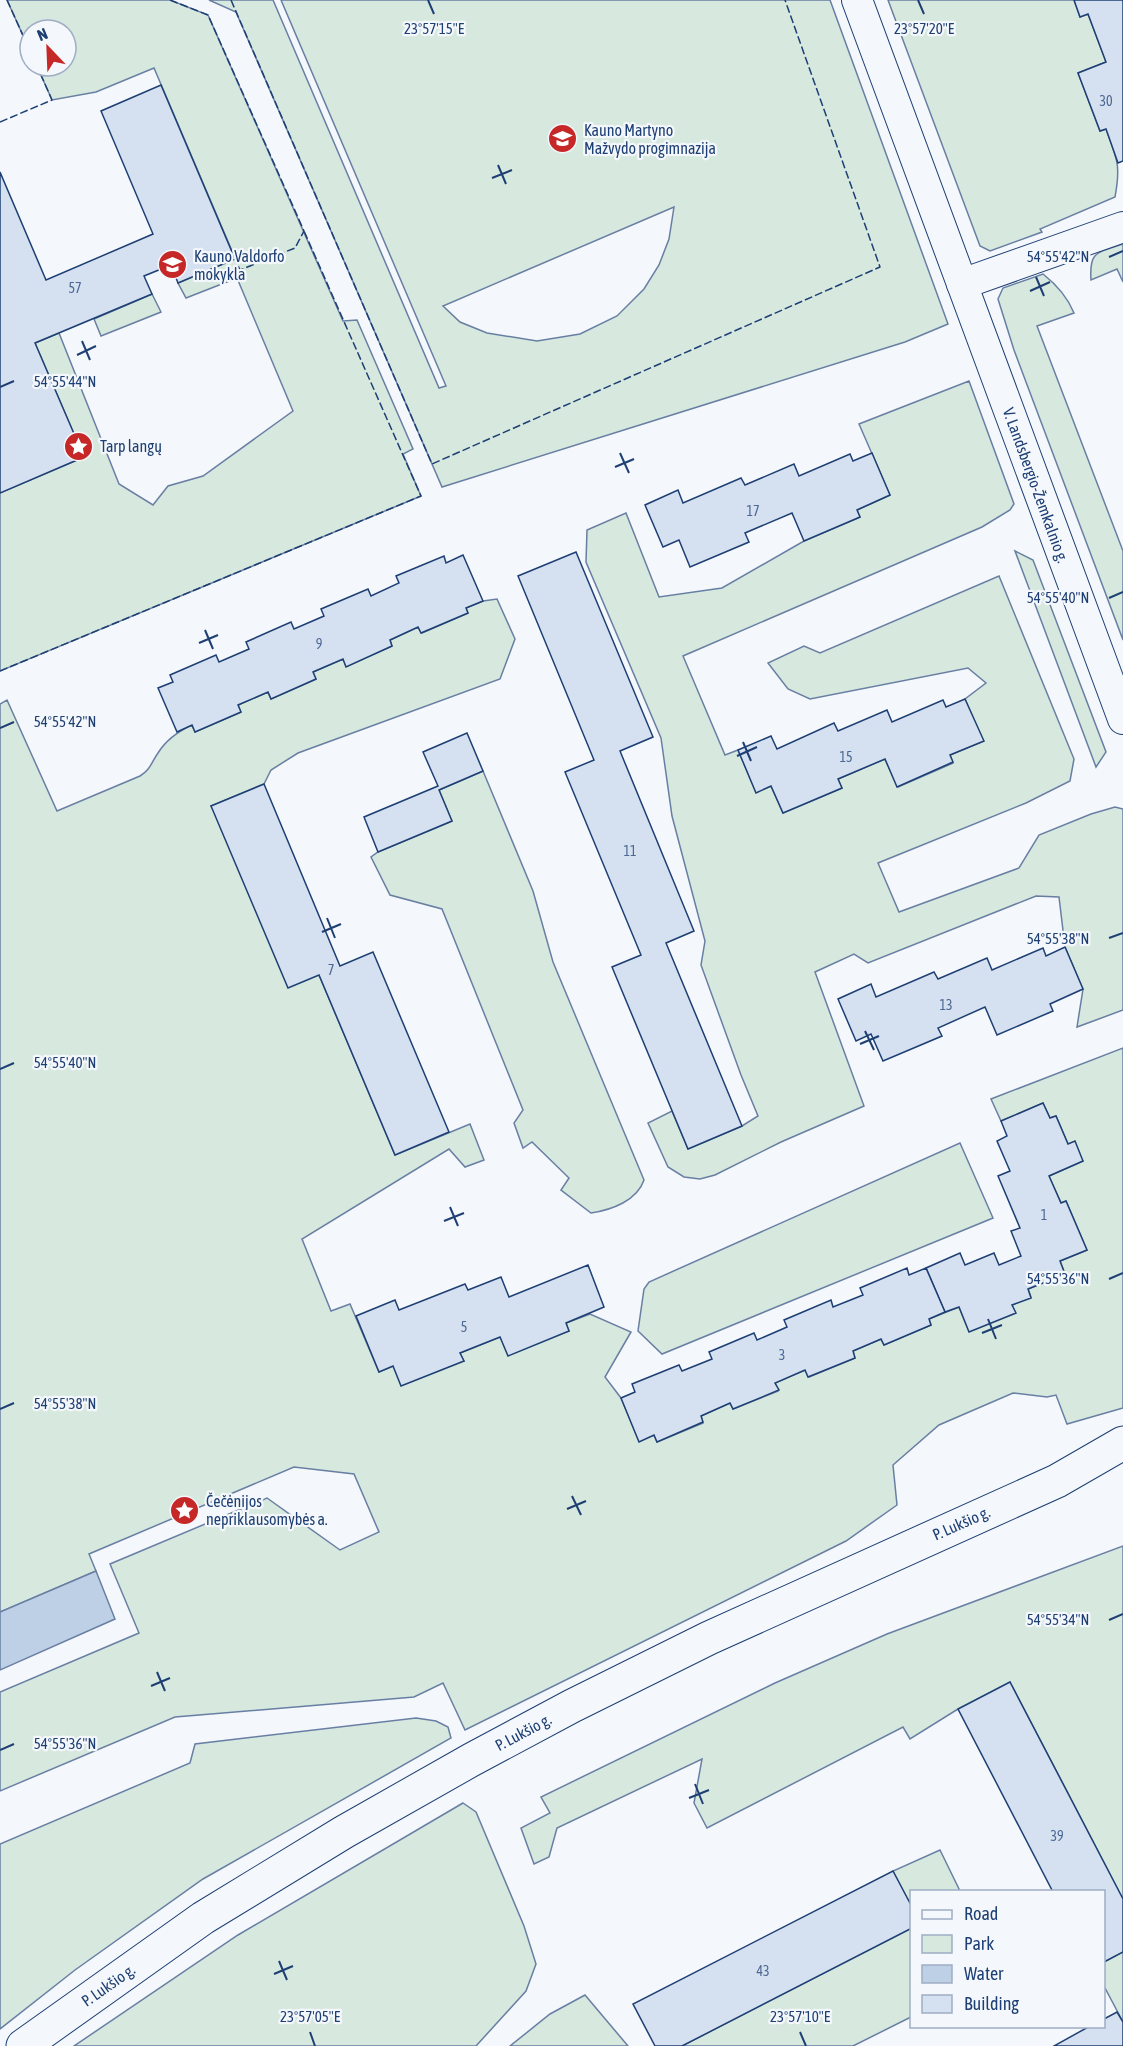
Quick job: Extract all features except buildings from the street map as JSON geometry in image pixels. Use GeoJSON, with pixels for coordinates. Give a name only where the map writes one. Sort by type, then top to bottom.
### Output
{"type":"FeatureCollection","features":[{"type":"Feature","properties":{"kind":"main road","name":"P. Lukšio g."},"geometry":{"type":"LineString","coordinates":[[23,2046],[203,1918],[344,1832],[471,1760],[562,1711],[709,1638],[1057,1481],[1123,1443]]}},
{"type":"Feature","properties":{"kind":"main road","name":"P. Lukšio g."},"geometry":{"type":"LineString","coordinates":[[1057,1481],[1123,1469]]}},
{"type":"Feature","properties":{"kind":"street","name":"V. Landsbergio-Žemkalnio g."},"geometry":{"type":"LineString","coordinates":[[857,0],[1123,719]]}},
{"type":"Feature","properties":{"kind":"street"},"geometry":{"type":"LineString","coordinates":[[962,284],[1123,227]]}},
{"type":"Feature","properties":{"kind":"green space"},"geometry":{"type":"Polygon","coordinates":[[[7,0],[170,0],[208,15],[343,321],[357,320],[413,449],[403,454],[421,496],[0,671],[0,493],[84,457],[35,343],[59,333],[119,484],[153,505],[168,486],[203,476],[293,411],[237,278],[186,298],[178,283],[235,258],[154,68],[96,92],[52,100],[42,78],[78,78],[78,18],[18,18],[18,24],[7,0]]]}},
{"type":"Feature","properties":{"kind":"green space","name":"Kauno Martyno Mažvydo progimnazija"},"geometry":{"type":"Polygon","coordinates":[[[209,0],[273,0],[439,388],[446,386],[281,0],[830,0],[948,324],[905,342],[442,487],[236,12],[209,0]],[[674,207],[443,306],[460,322],[487,333],[537,341],[580,334],[617,316],[644,289],[659,265],[669,239],[674,207]]]}},
{"type":"Feature","properties":{"kind":"green space"},"geometry":{"type":"Polygon","coordinates":[[[888,0],[1074,0],[1080,17],[1088,14],[1106,62],[1078,73],[1100,131],[1106,129],[1115,155],[1118,177],[1115,197],[1040,229],[1042,232],[990,251],[980,246],[888,0]]]}},
{"type":"Feature","properties":{"kind":"green space"},"geometry":{"type":"Polygon","coordinates":[[[1123,244],[1123,282],[1117,269],[1091,280],[1092,263],[1097,254],[1123,244]]]}},
{"type":"Feature","properties":{"kind":"green space"},"geometry":{"type":"Polygon","coordinates":[[[1043,274],[1061,291],[1074,313],[1037,326],[1123,551],[1123,640],[1014,350],[998,299],[1003,288],[1043,274]]]}},
{"type":"Feature","properties":{"kind":"green space"},"geometry":{"type":"Polygon","coordinates":[[[152,294],[161,312],[101,336],[94,319],[152,294]]]}},
{"type":"Feature","properties":{"kind":"green space"},"geometry":{"type":"Polygon","coordinates":[[[969,381],[1014,504],[1010,510],[982,527],[683,656],[725,755],[738,750],[756,792],[771,786],[783,813],[842,788],[838,779],[885,759],[898,787],[953,763],[950,755],[983,741],[965,699],[986,683],[968,668],[810,699],[788,689],[768,663],[804,646],[820,653],[999,576],[1074,759],[1070,781],[1026,803],[878,863],[899,912],[1019,868],[1039,835],[1091,814],[1115,807],[1123,809],[1123,1010],[1077,1027],[1083,989],[1065,947],[1059,897],[1036,896],[868,963],[854,954],[815,972],[864,1106],[781,1142],[715,1175],[700,1179],[684,1177],[668,1167],[648,1123],[672,1111],[688,1149],[742,1126],[758,1116],[701,965],[705,941],[672,816],[661,738],[586,562],[587,530],[626,513],[659,597],[722,588],[804,541],[860,517],[857,510],[890,495],[859,424],[969,381]]]}},
{"type":"Feature","properties":{"kind":"green space"},"geometry":{"type":"Polygon","coordinates":[[[1015,551],[1033,560],[1106,752],[1096,767],[1015,551]]]}},
{"type":"Feature","properties":{"kind":"green space"},"geometry":{"type":"Polygon","coordinates":[[[497,599],[515,639],[500,679],[298,753],[271,770],[264,784],[211,806],[319,975],[395,1155],[470,1124],[484,1160],[465,1167],[449,1149],[302,1239],[331,1311],[350,1304],[379,1372],[393,1366],[464,1361],[460,1353],[500,1337],[569,1331],[566,1323],[590,1314],[631,1332],[605,1377],[621,1398],[639,1441],[654,1435],[657,1442],[703,1423],[701,1416],[730,1403],[733,1409],[778,1391],[775,1383],[805,1370],[809,1377],[855,1358],[853,1351],[881,1339],[884,1345],[931,1325],[929,1319],[959,1307],[969,1331],[1015,1312],[1012,1305],[1031,1297],[1028,1289],[1065,1274],[1060,1261],[1087,1250],[1066,1201],[1061,1203],[1049,1176],[1083,1161],[1068,1144],[1056,1116],[1050,1118],[1043,1103],[1001,1121],[991,1099],[1123,1048],[1123,1408],[1067,1424],[1056,1395],[1047,1397],[1013,1393],[939,1425],[893,1465],[897,1505],[846,1541],[465,1730],[443,1683],[414,1697],[175,1717],[0,1791],[0,1692],[139,1633],[110,1564],[267,1498],[340,1550],[379,1532],[354,1474],[294,1467],[89,1554],[96,1571],[0,1612],[0,704],[7,700],[57,811],[140,776],[149,768],[161,748],[169,740],[192,725],[195,732],[241,712],[238,705],[268,692],[271,699],[316,679],[313,672],[343,659],[346,666],[392,646],[390,640],[418,627],[422,633],[468,613],[466,608],[483,601],[497,599]]]}},
{"type":"Feature","properties":{"kind":"green space"},"geometry":{"type":"Polygon","coordinates":[[[483,771],[533,891],[553,962],[644,1180],[636,1194],[607,1210],[591,1213],[561,1190],[569,1178],[532,1142],[523,1148],[514,1123],[523,1110],[442,909],[390,895],[371,857],[452,821],[439,790],[483,771]]]}},
{"type":"Feature","properties":{"kind":"green space"},"geometry":{"type":"Polygon","coordinates":[[[960,1143],[993,1218],[662,1354],[638,1331],[644,1289],[649,1282],[960,1143]]]}},
{"type":"Feature","properties":{"kind":"green space"},"geometry":{"type":"Polygon","coordinates":[[[1123,1546],[1123,1899],[1010,1682],[958,1709],[910,1739],[903,1727],[707,1828],[694,1803],[702,1759],[557,1828],[549,1857],[534,1864],[521,1828],[550,1813],[541,1797],[775,1683],[887,1634],[1123,1546]]]}},
{"type":"Feature","properties":{"kind":"green space"},"geometry":{"type":"Polygon","coordinates":[[[416,1718],[436,1721],[448,1727],[451,1738],[203,1879],[75,1970],[0,2029],[0,1844],[190,1763],[195,1744],[416,1718]]]}},
{"type":"Feature","properties":{"kind":"green space"},"geometry":{"type":"Polygon","coordinates":[[[463,1803],[476,1812],[524,1926],[536,1964],[526,1991],[476,2046],[74,2046],[238,1935],[463,1803]]]}},
{"type":"Feature","properties":{"kind":"green space"},"geometry":{"type":"Polygon","coordinates":[[[940,1850],[960,1890],[910,1890],[910,1905],[893,1871],[940,1850]]]}},
{"type":"Feature","properties":{"kind":"green space"},"geometry":{"type":"Polygon","coordinates":[[[910,1929],[910,2018],[853,2046],[682,2046],[910,1929]]]}},
{"type":"Feature","properties":{"kind":"green space"},"geometry":{"type":"Polygon","coordinates":[[[1123,1952],[1123,2022],[1105,1988],[1105,1961],[1123,1952]]]}},
{"type":"Feature","properties":{"kind":"green space"},"geometry":{"type":"Polygon","coordinates":[[[585,1995],[628,2046],[510,2046],[550,2014],[585,1995]]]}},
{"type":"Feature","properties":{"kind":"water"},"geometry":{"type":"Polygon","coordinates":[[[96,1571],[115,1619],[0,1670],[0,1612],[96,1571]]]}},
{"type":"Feature","properties":{"kind":"fence"},"geometry":{"type":"LineString","coordinates":[[7,0],[18,24]]}},
{"type":"Feature","properties":{"kind":"fence"},"geometry":{"type":"LineString","coordinates":[[170,0],[208,15],[304,231],[295,248],[240,270],[235,259]]}},
{"type":"Feature","properties":{"kind":"fence"},"geometry":{"type":"LineString","coordinates":[[231,0],[432,464],[880,267],[785,0]]}},
{"type":"Feature","properties":{"kind":"fence"},"geometry":{"type":"LineString","coordinates":[[0,122],[52,100],[42,78]]}},
{"type":"Feature","properties":{"kind":"fence"},"geometry":{"type":"LineString","coordinates":[[0,671],[421,496],[304,231]]}},
{"type":"Feature","properties":{"kind":"place","name":"Kauno Martyno Mažvydo progimnazija"},"geometry":{"type":"Point","coordinates":[563,139]}},
{"type":"Feature","properties":{"kind":"place","name":"Kauno Valdorfo mokykla"},"geometry":{"type":"Point","coordinates":[173,265]}},
{"type":"Feature","properties":{"kind":"place","name":"Tarp langų"},"geometry":{"type":"Point","coordinates":[79,446]}},
{"type":"Feature","properties":{"kind":"place","name":"Čečėnijos nepriklausomybės a."},"geometry":{"type":"Point","coordinates":[185,1510]}}]}
